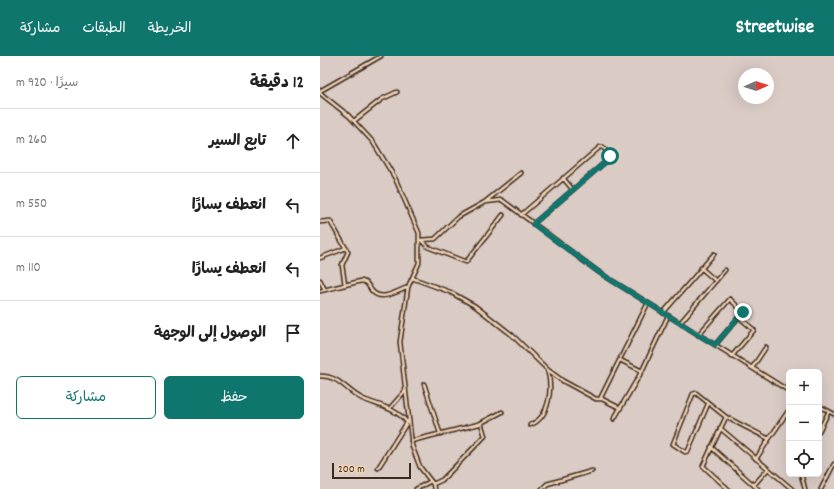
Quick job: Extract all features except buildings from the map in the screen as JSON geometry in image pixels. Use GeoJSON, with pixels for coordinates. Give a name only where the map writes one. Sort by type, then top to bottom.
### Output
{"type":"FeatureCollection","features":[{"type":"Feature","properties":{"kind":"street"},"geometry":{"type":"LineString","coordinates":[[381,56],[320,92],[354,121],[373,142],[395,178],[421,240],[428,247],[466,262],[503,216]]}},
{"type":"Feature","properties":{"kind":"street"},"geometry":{"type":"LineString","coordinates":[[354,121],[382,99],[397,92]]}},
{"type":"Feature","properties":{"kind":"street"},"geometry":{"type":"LineString","coordinates":[[521,215],[562,178],[600,147],[603,147],[610,158],[533,224]]}},
{"type":"Feature","properties":{"kind":"street"},"geometry":{"type":"LineString","coordinates":[[421,240],[435,239],[458,217],[484,202],[521,173]]}},
{"type":"Feature","properties":{"kind":"street"},"geometry":{"type":"LineString","coordinates":[[562,178],[573,190]]}},
{"type":"Feature","properties":{"kind":"street"},"geometry":{"type":"LineString","coordinates":[[484,202],[501,199],[600,273],[786,388]]}},
{"type":"Feature","properties":{"kind":"street"},"geometry":{"type":"LineString","coordinates":[[320,222],[330,221],[348,253],[342,268],[345,286]]}},
{"type":"Feature","properties":{"kind":"street"},"geometry":{"type":"LineString","coordinates":[[421,240],[418,263],[408,287],[400,337],[411,441],[420,467],[432,483],[434,489]]}},
{"type":"Feature","properties":{"kind":"street"},"geometry":{"type":"LineString","coordinates":[[320,258],[346,248]]}},
{"type":"Feature","properties":{"kind":"street"},"geometry":{"type":"LineString","coordinates":[[663,313],[714,254]]}},
{"type":"Feature","properties":{"kind":"street"},"geometry":{"type":"LineString","coordinates":[[701,268],[716,281]]}},
{"type":"Feature","properties":{"kind":"street"},"geometry":{"type":"LineString","coordinates":[[680,323],[726,270]]}},
{"type":"Feature","properties":{"kind":"street"},"geometry":{"type":"LineString","coordinates":[[412,278],[450,292],[475,306],[563,381],[596,399],[601,399],[620,408]]}},
{"type":"Feature","properties":{"kind":"street"},"geometry":{"type":"LineString","coordinates":[[320,280],[325,290]]}},
{"type":"Feature","properties":{"kind":"street"},"geometry":{"type":"LineString","coordinates":[[320,291],[364,281],[373,292],[380,295],[391,294],[408,287]]}},
{"type":"Feature","properties":{"kind":"street"},"geometry":{"type":"LineString","coordinates":[[698,335],[729,299],[743,310],[739,317],[715,345]]}},
{"type":"Feature","properties":{"kind":"street"},"geometry":{"type":"LineString","coordinates":[[601,399],[648,303]]}},
{"type":"Feature","properties":{"kind":"street"},"geometry":{"type":"LineString","coordinates":[[614,419],[642,371],[668,316]]}},
{"type":"Feature","properties":{"kind":"street"},"geometry":{"type":"LineString","coordinates":[[732,356],[754,330],[739,317]]}},
{"type":"Feature","properties":{"kind":"street"},"geometry":{"type":"LineString","coordinates":[[752,368],[766,347]]}},
{"type":"Feature","properties":{"kind":"street"},"geometry":{"type":"LineString","coordinates":[[620,360],[642,371]]}},
{"type":"Feature","properties":{"kind":"street"},"geometry":{"type":"LineString","coordinates":[[530,425],[541,419],[545,414],[550,384],[547,368]]}},
{"type":"Feature","properties":{"kind":"street"},"geometry":{"type":"LineString","coordinates":[[320,376],[332,377],[363,399],[390,408],[408,422]]}},
{"type":"Feature","properties":{"kind":"street"},"geometry":{"type":"LineString","coordinates":[[424,384],[440,434]]}},
{"type":"Feature","properties":{"kind":"street"},"geometry":{"type":"LineString","coordinates":[[390,408],[406,390]]}},
{"type":"Feature","properties":{"kind":"street"},"geometry":{"type":"LineString","coordinates":[[708,404],[688,451],[685,452],[673,445],[672,443],[693,394],[696,393],[726,417],[769,439]]}},
{"type":"Feature","properties":{"kind":"street"},"geometry":{"type":"LineString","coordinates":[[822,408],[834,414]]}},
{"type":"Feature","properties":{"kind":"street"},"geometry":{"type":"LineString","coordinates":[[822,425],[829,411]]}},
{"type":"Feature","properties":{"kind":"street"},"geometry":{"type":"LineString","coordinates":[[411,441],[481,423],[502,412]]}},
{"type":"Feature","properties":{"kind":"street"},"geometry":{"type":"LineString","coordinates":[[756,459],[786,414]]}},
{"type":"Feature","properties":{"kind":"street"},"geometry":{"type":"LineString","coordinates":[[726,417],[703,466],[728,489]]}},
{"type":"Feature","properties":{"kind":"street"},"geometry":{"type":"LineString","coordinates":[[378,468],[408,422]]}},
{"type":"Feature","properties":{"kind":"street"},"geometry":{"type":"LineString","coordinates":[[416,489],[442,480],[485,436],[481,423]]}},
{"type":"Feature","properties":{"kind":"street"},"geometry":{"type":"LineString","coordinates":[[720,428],[792,489]]}},
{"type":"Feature","properties":{"kind":"street"},"geometry":{"type":"LineString","coordinates":[[711,447],[758,489]]}},
{"type":"Feature","properties":{"kind":"street"},"geometry":{"type":"LineString","coordinates":[[821,489],[834,464]]}},
{"type":"Feature","properties":{"kind":"street"},"geometry":{"type":"LineString","coordinates":[[754,485],[768,469]]}},
{"type":"Feature","properties":{"kind":"street"},"geometry":{"type":"LineString","coordinates":[[542,489],[547,484],[592,471]]}},
{"type":"Feature","properties":{"kind":"street"},"geometry":{"type":"LineString","coordinates":[[802,477],[805,489]]}},
{"type":"Feature","properties":{"kind":"route"},"geometry":{"type":"LineString","coordinates":[[610,156],[610,158],[533,224],[600,273],[715,345],[743,312]]}}]}
